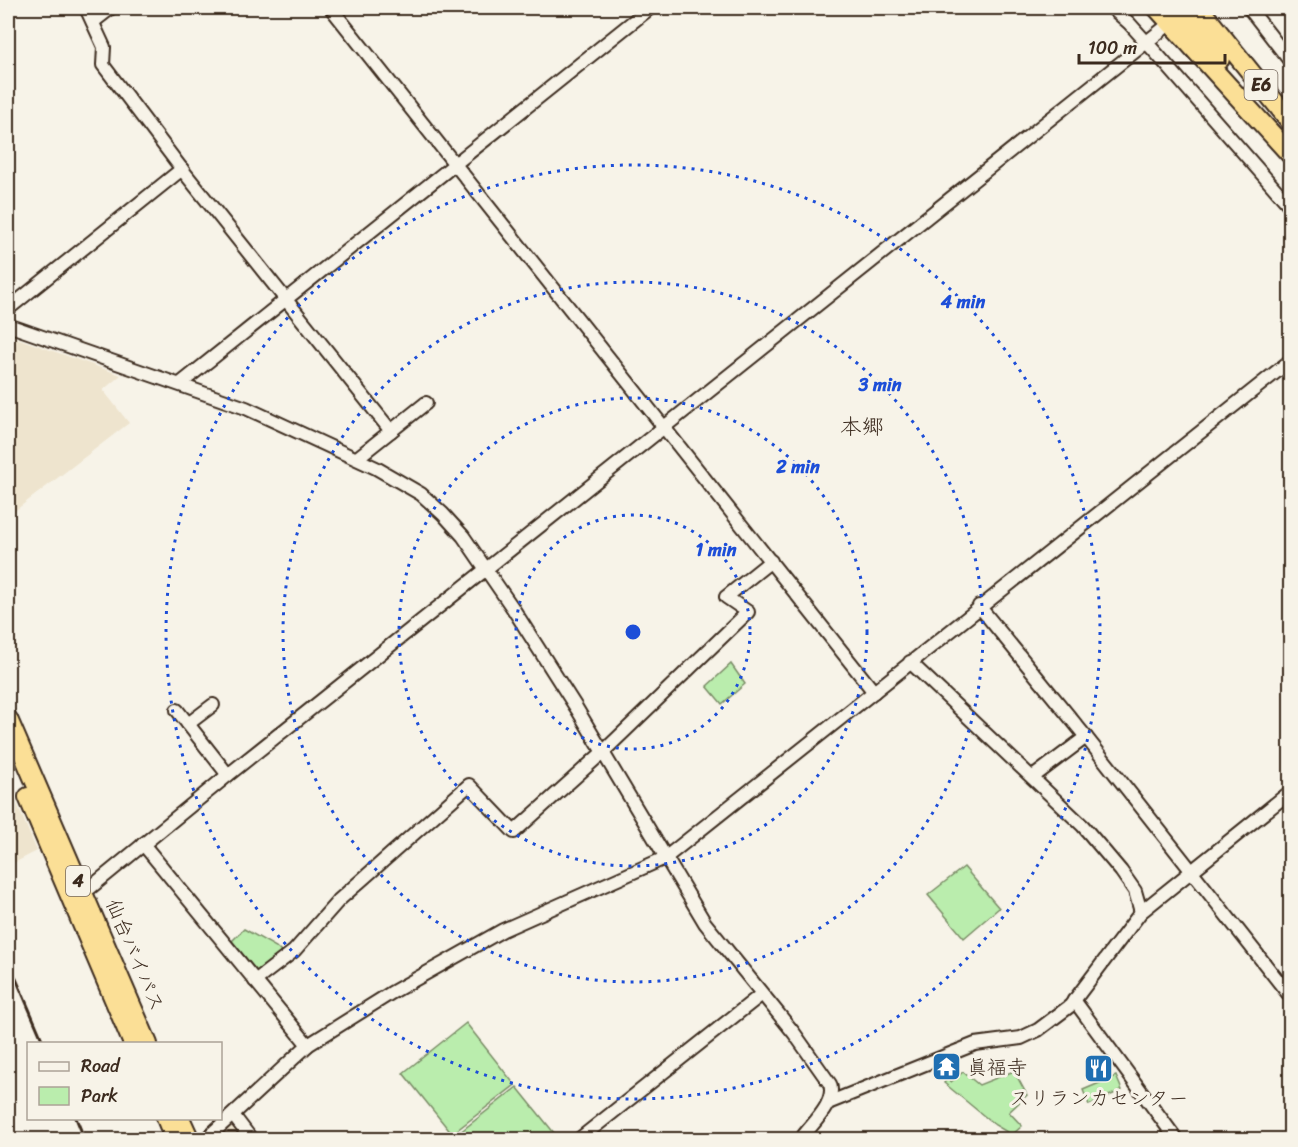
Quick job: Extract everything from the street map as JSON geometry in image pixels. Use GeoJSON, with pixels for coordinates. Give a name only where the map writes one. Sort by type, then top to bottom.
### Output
{"type":"FeatureCollection","features":[{"type":"Feature","properties":{"kind":"highway"},"geometry":{"type":"LineString","coordinates":[[1157,8],[1290,154]]}},
{"type":"Feature","properties":{"kind":"highway","name":"E6"},"geometry":{"type":"LineString","coordinates":[[1178,8],[1290,147]]}},
{"type":"Feature","properties":{"kind":"highway","name":"E6"},"geometry":{"type":"LineString","coordinates":[[1201,8],[1290,122]]}},
{"type":"Feature","properties":{"kind":"highway","name":"仙台バイパス"},"geometry":{"type":"LineString","coordinates":[[8,719],[132,1042]]}},
{"type":"Feature","properties":{"kind":"highway","name":"仙台バイパス"},"geometry":{"type":"LineString","coordinates":[[8,749],[147,1042]]}},
{"type":"Feature","properties":{"kind":"highway"},"geometry":{"type":"LineString","coordinates":[[166,1120],[175,1140]]}},
{"type":"Feature","properties":{"kind":"highway"},"geometry":{"type":"LineString","coordinates":[[180,1120],[190,1140]]}},
{"type":"Feature","properties":{"kind":"street"},"geometry":{"type":"LineString","coordinates":[[86,8],[104,46],[103,65],[182,169],[391,431]]}},
{"type":"Feature","properties":{"kind":"street"},"geometry":{"type":"LineString","coordinates":[[93,22],[111,8]]}},
{"type":"Feature","properties":{"kind":"street"},"geometry":{"type":"LineString","coordinates":[[331,8],[874,692]]}},
{"type":"Feature","properties":{"kind":"street"},"geometry":{"type":"LineString","coordinates":[[180,384],[650,8]]}},
{"type":"Feature","properties":{"kind":"street"},"geometry":{"type":"LineString","coordinates":[[1112,8],[1146,42],[1290,206]]}},
{"type":"Feature","properties":{"kind":"street"},"geometry":{"type":"LineString","coordinates":[[1250,8],[1290,61]]}},
{"type":"Feature","properties":{"kind":"street"},"geometry":{"type":"LineString","coordinates":[[77,896],[1163,29]]}},
{"type":"Feature","properties":{"kind":"street"},"geometry":{"type":"LineString","coordinates":[[8,309],[182,169]]}},
{"type":"Feature","properties":{"kind":"street"},"geometry":{"type":"LineString","coordinates":[[8,325],[246,408],[357,458],[421,495],[464,536],[603,752],[705,923],[794,1033],[830,1084],[831,1093],[828,1103],[804,1135],[803,1140]]}},
{"type":"Feature","properties":{"kind":"street"},"geometry":{"type":"LineString","coordinates":[[205,1140],[308,1045],[391,993],[493,934],[665,858],[1290,361]]}},
{"type":"Feature","properties":{"kind":"street"},"geometry":{"type":"LineString","coordinates":[[357,458],[426,403]]}},
{"type":"Feature","properties":{"kind":"street"},"geometry":{"type":"LineString","coordinates":[[255,981],[294,951],[339,900],[469,785],[514,832],[603,752],[748,612],[726,597],[771,561]]}},
{"type":"Feature","properties":{"kind":"street"},"geometry":{"type":"LineString","coordinates":[[980,606],[1290,996]]}},
{"type":"Feature","properties":{"kind":"street"},"geometry":{"type":"LineString","coordinates":[[910,663],[1083,826],[1135,891],[1141,912]]}},
{"type":"Feature","properties":{"kind":"street"},"geometry":{"type":"LineString","coordinates":[[188,724],[213,705]]}},
{"type":"Feature","properties":{"kind":"street"},"geometry":{"type":"LineString","coordinates":[[177,710],[228,775]]}},
{"type":"Feature","properties":{"kind":"street"},"geometry":{"type":"LineString","coordinates":[[1033,777],[1086,737]]}},
{"type":"Feature","properties":{"kind":"street"},"geometry":{"type":"LineString","coordinates":[[828,1103],[975,1044],[1021,1038],[1059,1016],[1074,1000],[1141,912],[1290,792]]}},
{"type":"Feature","properties":{"kind":"street"},"geometry":{"type":"LineString","coordinates":[[143,844],[308,1045]]}},
{"type":"Feature","properties":{"kind":"street"},"geometry":{"type":"LineString","coordinates":[[578,1140],[762,994]]}},
{"type":"Feature","properties":{"kind":"street"},"geometry":{"type":"LineString","coordinates":[[1074,1000],[1177,1140]]}},
{"type":"Feature","properties":{"kind":"street"},"geometry":{"type":"LineString","coordinates":[[232,1115],[252,1140]]}},
{"type":"Feature","properties":{"kind":"street"},"geometry":{"type":"LineString","coordinates":[[1286,1140],[1290,1136]]}},
{"type":"Feature","properties":{"kind":"shaded area"},"geometry":{"type":"Polygon","coordinates":[[[8,335],[121,375],[103,390],[129,423],[8,516],[8,335]]]}},
{"type":"Feature","properties":{"kind":"shaded area"},"geometry":{"type":"Polygon","coordinates":[[[8,783],[37,851],[8,866],[8,783]]]}},
{"type":"Feature","properties":{"kind":"shaded area"},"geometry":{"type":"Polygon","coordinates":[[[228,1126],[237,1128],[246,1140],[212,1140],[228,1126]]]}},
{"type":"Feature","properties":{"kind":"green space"},"geometry":{"type":"Polygon","coordinates":[[[731,664],[745,684],[722,704],[707,686],[731,664]]]}},
{"type":"Feature","properties":{"kind":"green space"},"geometry":{"type":"Polygon","coordinates":[[[964,867],[999,908],[964,938],[928,895],[964,867]]]}},
{"type":"Feature","properties":{"kind":"green space"},"geometry":{"type":"Polygon","coordinates":[[[244,929],[281,952],[262,972],[256,971],[232,941],[244,929]]]}},
{"type":"Feature","properties":{"kind":"green space"},"geometry":{"type":"Polygon","coordinates":[[[466,1023],[515,1085],[452,1134],[403,1073],[466,1023]]]}},
{"type":"Feature","properties":{"kind":"green space"},"geometry":{"type":"Polygon","coordinates":[[[1014,1071],[1027,1095],[1009,1112],[1022,1126],[1012,1135],[995,1125],[944,1083],[948,1078],[951,1082],[963,1072],[979,1085],[1014,1071]]]}},
{"type":"Feature","properties":{"kind":"green space"},"geometry":{"type":"Polygon","coordinates":[[[1116,1076],[1122,1090],[1089,1105],[1083,1090],[1116,1076]]]}},
{"type":"Feature","properties":{"kind":"green space"},"geometry":{"type":"Polygon","coordinates":[[[517,1087],[559,1139],[456,1139],[454,1137],[517,1087]]]}},
{"type":"Feature","properties":{"kind":"railway"},"geometry":{"type":"LineString","coordinates":[[8,960],[43,1042]]}},
{"type":"Feature","properties":{"kind":"railway"},"geometry":{"type":"LineString","coordinates":[[77,1120],[85,1140]]}},
{"type":"Feature","properties":{"kind":"place","name":"眞福寺"},"geometry":{"type":"Point","coordinates":[946,1067]}},
{"type":"Feature","properties":{"kind":"place","name":"スリランカセンター"},"geometry":{"type":"Point","coordinates":[1099,1068]}},
{"type":"Feature","properties":{"kind":"district","name":"本郷"},"geometry":{"type":"Point","coordinates":[862,426]}}]}
